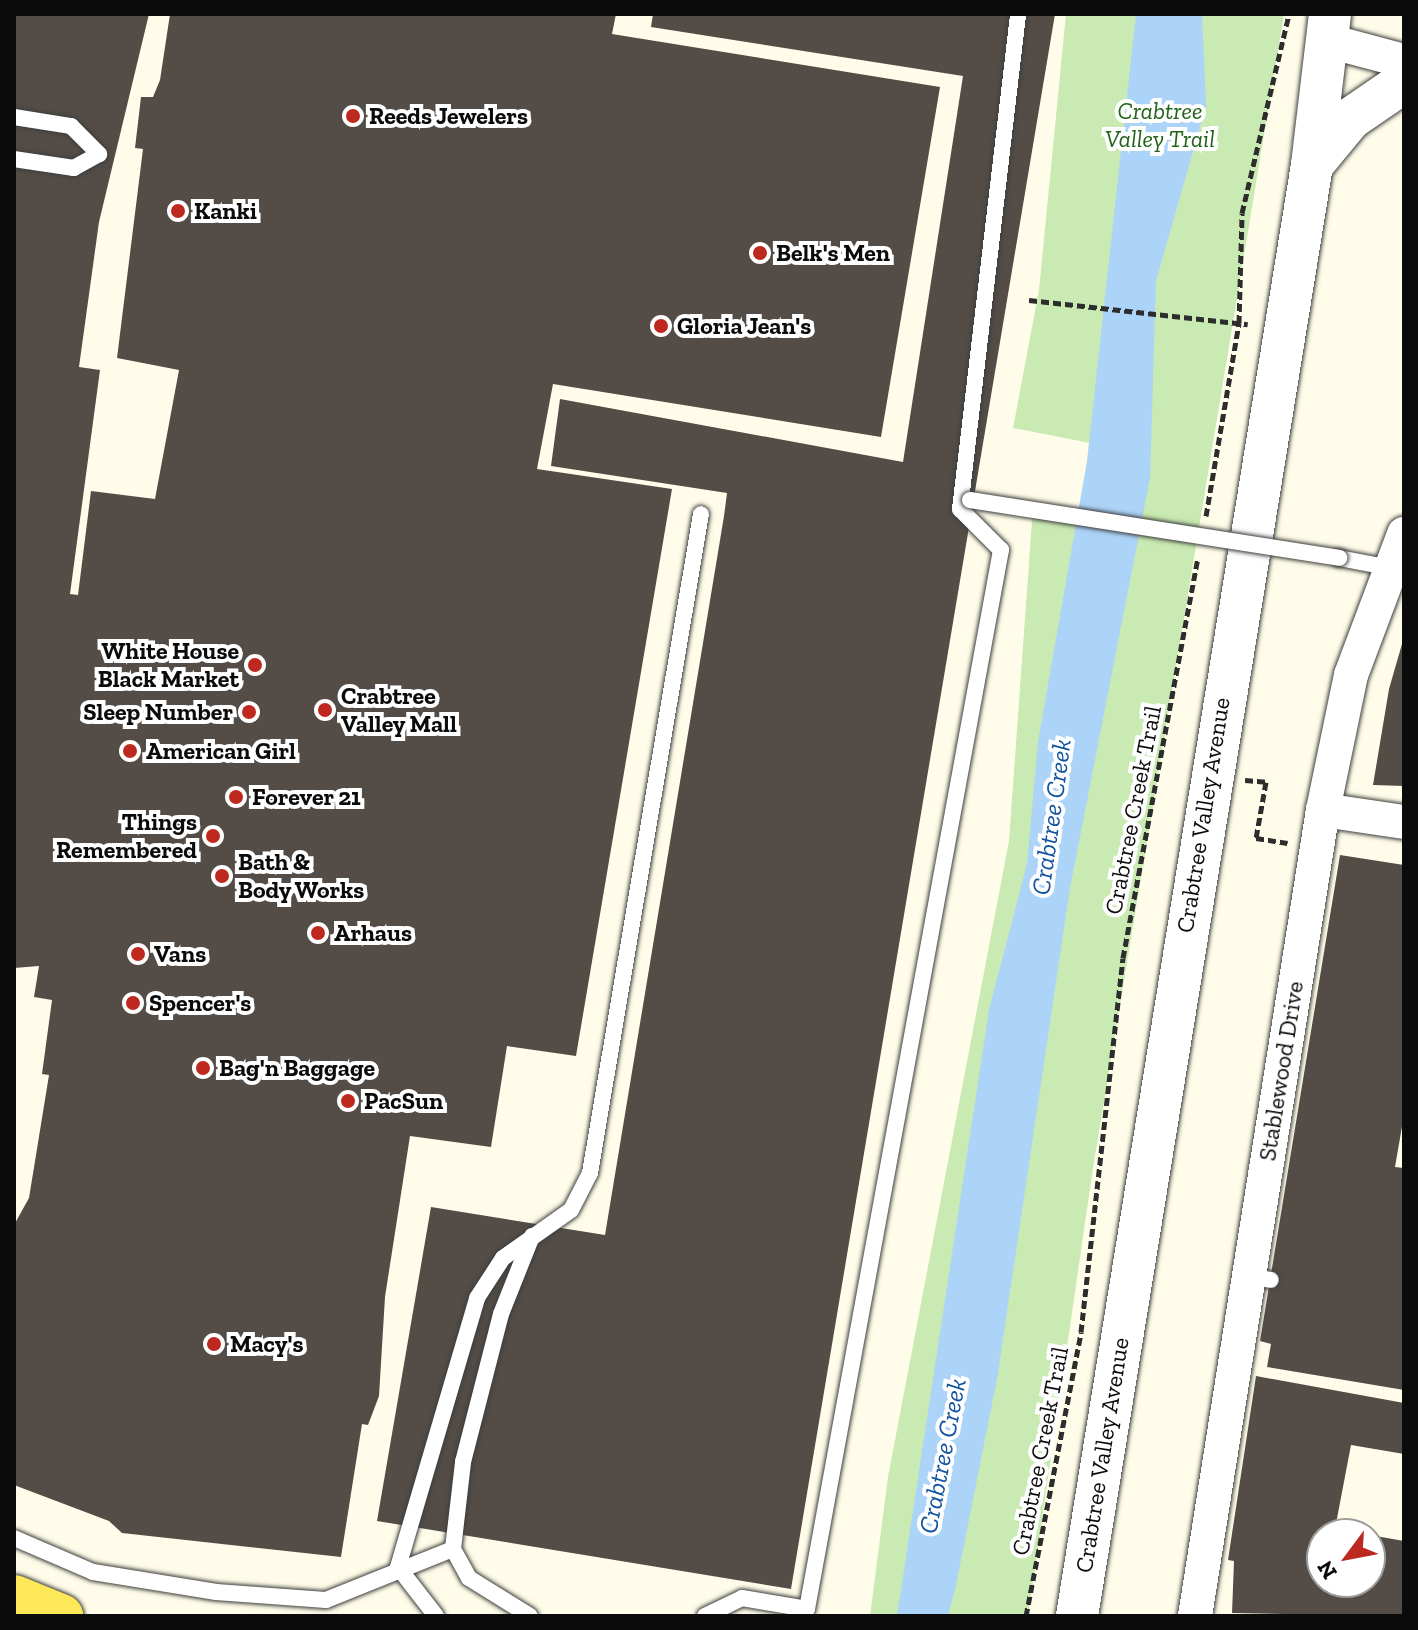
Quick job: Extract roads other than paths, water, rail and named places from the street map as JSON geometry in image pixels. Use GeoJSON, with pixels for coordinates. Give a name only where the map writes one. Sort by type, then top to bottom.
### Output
{"type":"FeatureCollection","features":[{"type":"Feature","properties":{"kind":"main road"},"geometry":{"type":"LineString","coordinates":[[14,1597],[61,1616]]}},
{"type":"Feature","properties":{"kind":"street"},"geometry":{"type":"LineString","coordinates":[[1327,27],[1404,61]]}},
{"type":"Feature","properties":{"kind":"street","name":"Crabtree Valley Avenue"},"geometry":{"type":"LineString","coordinates":[[1077,1616],[1312,165],[1327,27]]}},
{"type":"Feature","properties":{"kind":"street"},"geometry":{"type":"LineString","coordinates":[[1312,165],[1350,119],[1404,82]]}},
{"type":"Feature","properties":{"kind":"street","name":"Stablewood Drive"},"geometry":{"type":"LineString","coordinates":[[1195,1616],[1259,1278],[1323,810],[1351,675],[1386,567],[1404,534]]}},
{"type":"Feature","properties":{"kind":"street"},"geometry":{"type":"LineString","coordinates":[[1323,810],[1404,822]]}},
{"type":"Feature","properties":{"kind":"lane"},"geometry":{"type":"LineString","coordinates":[[705,1616],[742,1598],[807,1609],[1001,550],[960,509],[1018,14]]}},
{"type":"Feature","properties":{"kind":"lane"},"geometry":{"type":"LineString","coordinates":[[14,117],[71,126],[99,154],[74,168],[14,159]]}},
{"type":"Feature","properties":{"kind":"lane"},"geometry":{"type":"LineString","coordinates":[[970,500],[1386,567]]}},
{"type":"Feature","properties":{"kind":"lane"},"geometry":{"type":"LineString","coordinates":[[398,1567],[477,1298],[503,1258],[571,1210],[590,1173],[701,514]]}},
{"type":"Feature","properties":{"kind":"lane"},"geometry":{"type":"LineString","coordinates":[[530,1616],[469,1578],[453,1549],[463,1462],[501,1314],[533,1234]]}},
{"type":"Feature","properties":{"kind":"lane"},"geometry":{"type":"LineString","coordinates":[[14,1538],[93,1572],[216,1592],[326,1600],[398,1567],[453,1549]]}},
{"type":"Feature","properties":{"kind":"lane"},"geometry":{"type":"LineString","coordinates":[[398,1567],[436,1616]]}},
{"type":"Feature","properties":{"kind":"water","name":"Crabtree Creek"},"geometry":{"type":"Polygon","coordinates":[[[1136,14],[1202,14],[1206,106],[1156,281],[1150,478],[1070,888],[997,1379],[956,1585],[948,1616],[897,1616],[989,1010],[1027,864],[1038,742],[1087,461],[1136,14]]]}},
{"type":"Feature","properties":{"kind":"place","name":"Reeds Jewelers"},"geometry":{"type":"Point","coordinates":[353,116]}},
{"type":"Feature","properties":{"kind":"place","name":"Kanki"},"geometry":{"type":"Point","coordinates":[178,211]}},
{"type":"Feature","properties":{"kind":"place","name":"Belk's Men"},"geometry":{"type":"Point","coordinates":[760,253]}},
{"type":"Feature","properties":{"kind":"place","name":"Gloria Jean's"},"geometry":{"type":"Point","coordinates":[661,326]}},
{"type":"Feature","properties":{"kind":"place","name":"White House Black Market"},"geometry":{"type":"Point","coordinates":[255,665]}},
{"type":"Feature","properties":{"kind":"place","name":"Crabtree Valley Mall"},"geometry":{"type":"Point","coordinates":[325,710]}},
{"type":"Feature","properties":{"kind":"place","name":"Sleep Number"},"geometry":{"type":"Point","coordinates":[249,712]}},
{"type":"Feature","properties":{"kind":"place","name":"American Girl"},"geometry":{"type":"Point","coordinates":[130,751]}},
{"type":"Feature","properties":{"kind":"place","name":"Forever 21"},"geometry":{"type":"Point","coordinates":[236,797]}},
{"type":"Feature","properties":{"kind":"place","name":"Things Remembered"},"geometry":{"type":"Point","coordinates":[213,836]}},
{"type":"Feature","properties":{"kind":"place","name":"Bath & Body Works"},"geometry":{"type":"Point","coordinates":[222,876]}},
{"type":"Feature","properties":{"kind":"place","name":"Arhaus"},"geometry":{"type":"Point","coordinates":[318,933]}},
{"type":"Feature","properties":{"kind":"place","name":"Vans"},"geometry":{"type":"Point","coordinates":[138,954]}},
{"type":"Feature","properties":{"kind":"place","name":"Spencer's"},"geometry":{"type":"Point","coordinates":[133,1003]}},
{"type":"Feature","properties":{"kind":"place","name":"Bag'n Baggage"},"geometry":{"type":"Point","coordinates":[203,1068]}},
{"type":"Feature","properties":{"kind":"place","name":"PacSun"},"geometry":{"type":"Point","coordinates":[348,1101]}},
{"type":"Feature","properties":{"kind":"place","name":"Macy's"},"geometry":{"type":"Point","coordinates":[214,1344]}},
{"type":"Feature","properties":{"kind":"park label","name":"Crabtree Valley Trail"},"geometry":{"type":"Point","coordinates":[1160,125]}}]}
